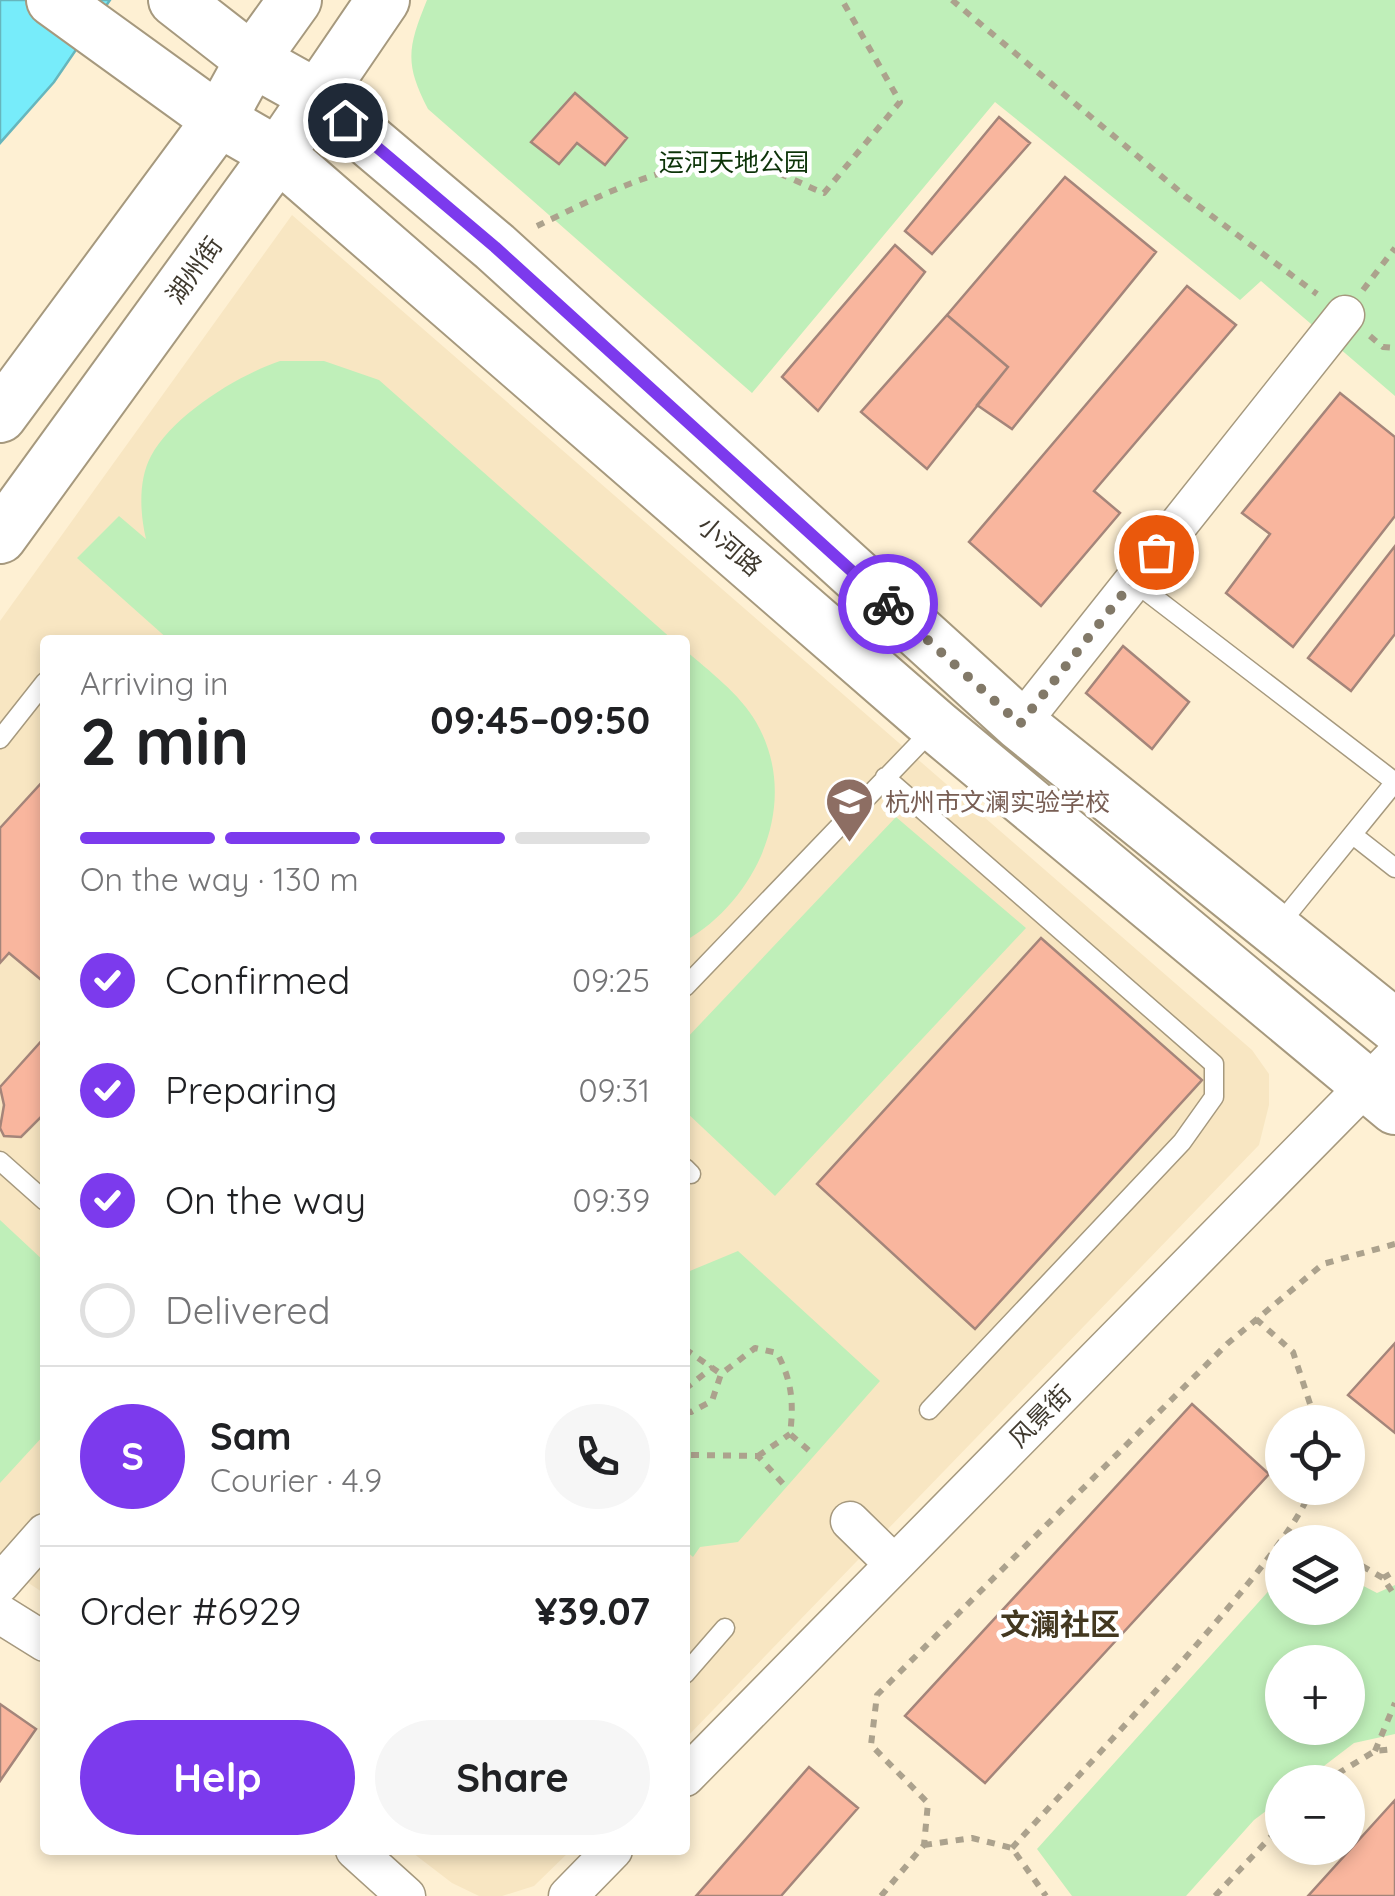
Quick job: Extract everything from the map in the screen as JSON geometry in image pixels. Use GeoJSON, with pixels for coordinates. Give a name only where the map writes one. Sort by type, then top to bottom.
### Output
{"type":"FeatureCollection","features":[{"type":"Feature","properties":{"kind":"main road","name":"小河路"},"geometry":{"type":"LineString","coordinates":[[54,0],[218,120],[278,154],[936,726],[1386,1082]]}},
{"type":"Feature","properties":{"kind":"main road"},"geometry":{"type":"LineString","coordinates":[[175,0],[252,60],[315,95],[495,247],[1020,724],[1395,1026]]}},
{"type":"Feature","properties":{"kind":"main road"},"geometry":{"type":"LineString","coordinates":[[0,416],[218,120],[252,60],[295,0]]}},
{"type":"Feature","properties":{"kind":"main road","name":"湖州街"},"geometry":{"type":"LineString","coordinates":[[0,537],[278,154],[383,0]]}},
{"type":"Feature","properties":{"kind":"street"},"geometry":{"type":"LineString","coordinates":[[1020,724],[1345,315]]}},
{"type":"Feature","properties":{"kind":"street","name":"风景街"},"geometry":{"type":"LineString","coordinates":[[690,1772],[894,1564],[1386,1082]]}},
{"type":"Feature","properties":{"kind":"street"},"geometry":{"type":"LineString","coordinates":[[850,1521],[894,1564]]}},
{"type":"Feature","properties":{"kind":"street"},"geometry":{"type":"LineString","coordinates":[[0,1584],[40,1545]]}},
{"type":"Feature","properties":{"kind":"street"},"geometry":{"type":"LineString","coordinates":[[0,1614],[40,1639]]}},
{"type":"Feature","properties":{"kind":"street"},"geometry":{"type":"LineString","coordinates":[[361,1855],[406,1896]]}},
{"type":"Feature","properties":{"kind":"street"},"geometry":{"type":"LineString","coordinates":[[568,1896],[608,1855]]}},
{"type":"Feature","properties":{"kind":"lane"},"geometry":{"type":"LineString","coordinates":[[1132,581],[1395,782],[1274,930]]}},
{"type":"Feature","properties":{"kind":"lane"},"geometry":{"type":"LineString","coordinates":[[0,739],[40,688]]}},
{"type":"Feature","properties":{"kind":"lane"},"geometry":{"type":"LineString","coordinates":[[690,982],[936,726]]}},
{"type":"Feature","properties":{"kind":"lane"},"geometry":{"type":"LineString","coordinates":[[885,776],[1214,1064],[1214,1097],[1182,1142],[928,1410]]}},
{"type":"Feature","properties":{"kind":"lane"},"geometry":{"type":"LineString","coordinates":[[1352,835],[1395,868]]}},
{"type":"Feature","properties":{"kind":"lane"},"geometry":{"type":"LineString","coordinates":[[0,1160],[40,1196]]}},
{"type":"Feature","properties":{"kind":"lane"},"geometry":{"type":"LineString","coordinates":[[690,1668],[726,1628]]}},
{"type":"Feature","properties":{"kind":"path"},"geometry":{"type":"LineString","coordinates":[[495,247],[588,202],[664,174],[714,163],[758,167],[824,193],[900,102],[842,0]]}},
{"type":"Feature","properties":{"kind":"path"},"geometry":{"type":"LineString","coordinates":[[952,0],[1185,196],[1345,315],[1395,248]]}},
{"type":"Feature","properties":{"kind":"path"},"geometry":{"type":"LineString","coordinates":[[881,1896],[924,1844],[928,1803],[872,1745],[877,1695],[1256,1320],[1322,1264],[1395,1244]]}},
{"type":"Feature","properties":{"kind":"path"},"geometry":{"type":"LineString","coordinates":[[1256,1320],[1293,1352],[1310,1405]]}},
{"type":"Feature","properties":{"kind":"path"},"geometry":{"type":"LineString","coordinates":[[690,1412],[712,1400],[722,1374],[755,1348],[777,1353],[788,1374],[794,1406],[790,1434],[758,1456],[691,1455]]}},
{"type":"Feature","properties":{"kind":"path"},"geometry":{"type":"LineString","coordinates":[[690,1352],[722,1374]]}},
{"type":"Feature","properties":{"kind":"path"},"geometry":{"type":"LineString","coordinates":[[690,1385],[713,1367]]}},
{"type":"Feature","properties":{"kind":"path"},"geometry":{"type":"LineString","coordinates":[[790,1434],[814,1455]]}},
{"type":"Feature","properties":{"kind":"path"},"geometry":{"type":"LineString","coordinates":[[758,1456],[786,1487]]}},
{"type":"Feature","properties":{"kind":"path"},"geometry":{"type":"LineString","coordinates":[[1012,1848],[1265,1563]]}},
{"type":"Feature","properties":{"kind":"path"},"geometry":{"type":"LineString","coordinates":[[1365,1568],[1383,1578],[1395,1596]]}},
{"type":"Feature","properties":{"kind":"path"},"geometry":{"type":"LineString","coordinates":[[1383,1578],[1395,1572]]}},
{"type":"Feature","properties":{"kind":"path"},"geometry":{"type":"LineString","coordinates":[[1374,1752],[1395,1703]]}},
{"type":"Feature","properties":{"kind":"path"},"geometry":{"type":"LineString","coordinates":[[1352,1765],[1374,1752],[1395,1749]]}},
{"type":"Feature","properties":{"kind":"path"},"geometry":{"type":"LineString","coordinates":[[924,1844],[972,1838],[1012,1848],[1046,1896]]}},
{"type":"Feature","properties":{"kind":"path"},"geometry":{"type":"LineString","coordinates":[[1215,1896],[1265,1843]]}},
{"type":"Feature","properties":{"kind":"shaded area","name":"杭州市文澜实验学校"},"geometry":{"type":"Polygon","coordinates":[[[292,215],[1252,1050],[1269,1074],[1269,1105],[1259,1145],[690,1734],[690,635],[40,635],[40,1591],[0,1564],[0,621],[292,215]]]}},
{"type":"Feature","properties":{"kind":"shaded area"},"geometry":{"type":"Polygon","coordinates":[[[416,1855],[566,1855],[534,1886],[502,1896],[479,1896],[452,1883],[416,1855]]]}},
{"type":"Feature","properties":{"kind":"green space","name":"运河天地公园"},"geometry":{"type":"Polygon","coordinates":[[[427,0],[1395,0],[1395,396],[1261,281],[1240,300],[995,102],[752,393],[428,109],[415,79],[411,55],[427,0]]]}},
{"type":"Feature","properties":{"kind":"green space"},"geometry":{"type":"Polygon","coordinates":[[[280,361],[324,361],[379,380],[667,635],[163,635],[77,558],[119,516],[146,539],[142,486],[151,456],[190,412],[245,376],[280,361]]]}},
{"type":"Feature","properties":{"kind":"green space"},"geometry":{"type":"Polygon","coordinates":[[[690,654],[724,683],[756,722],[769,752],[775,784],[773,815],[752,874],[711,923],[690,938],[690,654]]]}},
{"type":"Feature","properties":{"kind":"green space"},"geometry":{"type":"Polygon","coordinates":[[[896,817],[1026,928],[775,1196],[690,1116],[690,1035],[896,817]]]}},
{"type":"Feature","properties":{"kind":"green space"},"geometry":{"type":"Polygon","coordinates":[[[0,1220],[40,1257],[40,1439],[0,1483],[0,1220]]]}},
{"type":"Feature","properties":{"kind":"green space"},"geometry":{"type":"Polygon","coordinates":[[[738,1251],[880,1381],[738,1542],[700,1547],[693,1557],[690,1554],[690,1271],[738,1251]]]}},
{"type":"Feature","properties":{"kind":"green space"},"geometry":{"type":"Polygon","coordinates":[[[1395,1585],[1395,1734],[1365,1741],[1365,1645],[1265,1645],[1265,1745],[1351,1745],[1325,1765],[1265,1765],[1265,1812],[1186,1896],[1072,1896],[1037,1849],[1265,1595],[1265,1625],[1365,1625],[1365,1587],[1377,1593],[1395,1585]]]}},
{"type":"Feature","properties":{"kind":"water"},"geometry":{"type":"Polygon","coordinates":[[[0,0],[110,0],[54,82],[0,143],[0,0]]]}},
{"type":"Feature","properties":{"kind":"building"},"geometry":{"type":"Polygon","coordinates":[[[575,93],[627,138],[605,165],[577,143],[559,164],[531,142],[575,93]]]}},
{"type":"Feature","properties":{"kind":"building"},"geometry":{"type":"Polygon","coordinates":[[[999,117],[1030,143],[932,254],[905,231],[999,117]]]}},
{"type":"Feature","properties":{"kind":"building"},"geometry":{"type":"Polygon","coordinates":[[[1065,177],[1156,252],[1012,429],[977,405],[1008,367],[947,315],[1065,177]]]}},
{"type":"Feature","properties":{"kind":"building"},"geometry":{"type":"Polygon","coordinates":[[[895,245],[925,272],[818,411],[782,377],[895,245]]]}},
{"type":"Feature","properties":{"kind":"building"},"geometry":{"type":"Polygon","coordinates":[[[1187,286],[1236,325],[1094,491],[1120,513],[1041,606],[969,542],[1187,286]]]}},
{"type":"Feature","properties":{"kind":"building"},"geometry":{"type":"Polygon","coordinates":[[[947,315],[1008,367],[927,469],[861,412],[947,315]]]}},
{"type":"Feature","properties":{"kind":"building"},"geometry":{"type":"Polygon","coordinates":[[[1340,393],[1395,437],[1395,516],[1293,647],[1226,593],[1270,534],[1242,513],[1340,393]]]}},
{"type":"Feature","properties":{"kind":"building"},"geometry":{"type":"Polygon","coordinates":[[[1395,546],[1395,634],[1351,691],[1308,658],[1395,546]]]}},
{"type":"Feature","properties":{"kind":"building"},"geometry":{"type":"Polygon","coordinates":[[[1123,646],[1189,702],[1152,749],[1086,693],[1123,646]]]}},
{"type":"Feature","properties":{"kind":"building"},"geometry":{"type":"Polygon","coordinates":[[[40,784],[40,979],[9,953],[0,963],[0,828],[40,784]]]}},
{"type":"Feature","properties":{"kind":"building"},"geometry":{"type":"Polygon","coordinates":[[[1041,938],[1202,1080],[975,1329],[817,1184],[1041,938]]]}},
{"type":"Feature","properties":{"kind":"building"},"geometry":{"type":"Polygon","coordinates":[[[40,1043],[40,1118],[21,1137],[4,1136],[0,1128],[4,1105],[0,1087],[40,1043]]]}},
{"type":"Feature","properties":{"kind":"building"},"geometry":{"type":"Polygon","coordinates":[[[1395,1343],[1395,1433],[1348,1395],[1395,1343]]]}},
{"type":"Feature","properties":{"kind":"building"},"geometry":{"type":"Polygon","coordinates":[[[1192,1404],[1265,1470],[1265,1478],[985,1783],[905,1716],[1192,1404]]]}},
{"type":"Feature","properties":{"kind":"building"},"geometry":{"type":"Polygon","coordinates":[[[0,1704],[36,1729],[0,1781],[0,1704]]]}},
{"type":"Feature","properties":{"kind":"building"},"geometry":{"type":"Polygon","coordinates":[[[809,1767],[858,1808],[781,1896],[696,1896],[809,1767]]]}},
{"type":"Feature","properties":{"kind":"building"},"geometry":{"type":"Polygon","coordinates":[[[1395,1800],[1395,1896],[1308,1896],[1336,1865],[1365,1865],[1365,1833],[1395,1800]]]}},
{"type":"Feature","properties":{"kind":"way so far"},"geometry":{"type":"LineString","coordinates":[[888,604],[1020,724],[1156,552]]}},
{"type":"Feature","properties":{"kind":"place","name":"杭州市文澜实验学校"},"geometry":{"type":"Point","coordinates":[850,844]}},
{"type":"Feature","properties":{"kind":"district","name":"文澜社区"},"geometry":{"type":"Point","coordinates":[1060,1625]}},
{"type":"Feature","properties":{"kind":"route"},"geometry":{"type":"LineString","coordinates":[[345,120],[495,247],[888,604]]}}]}
